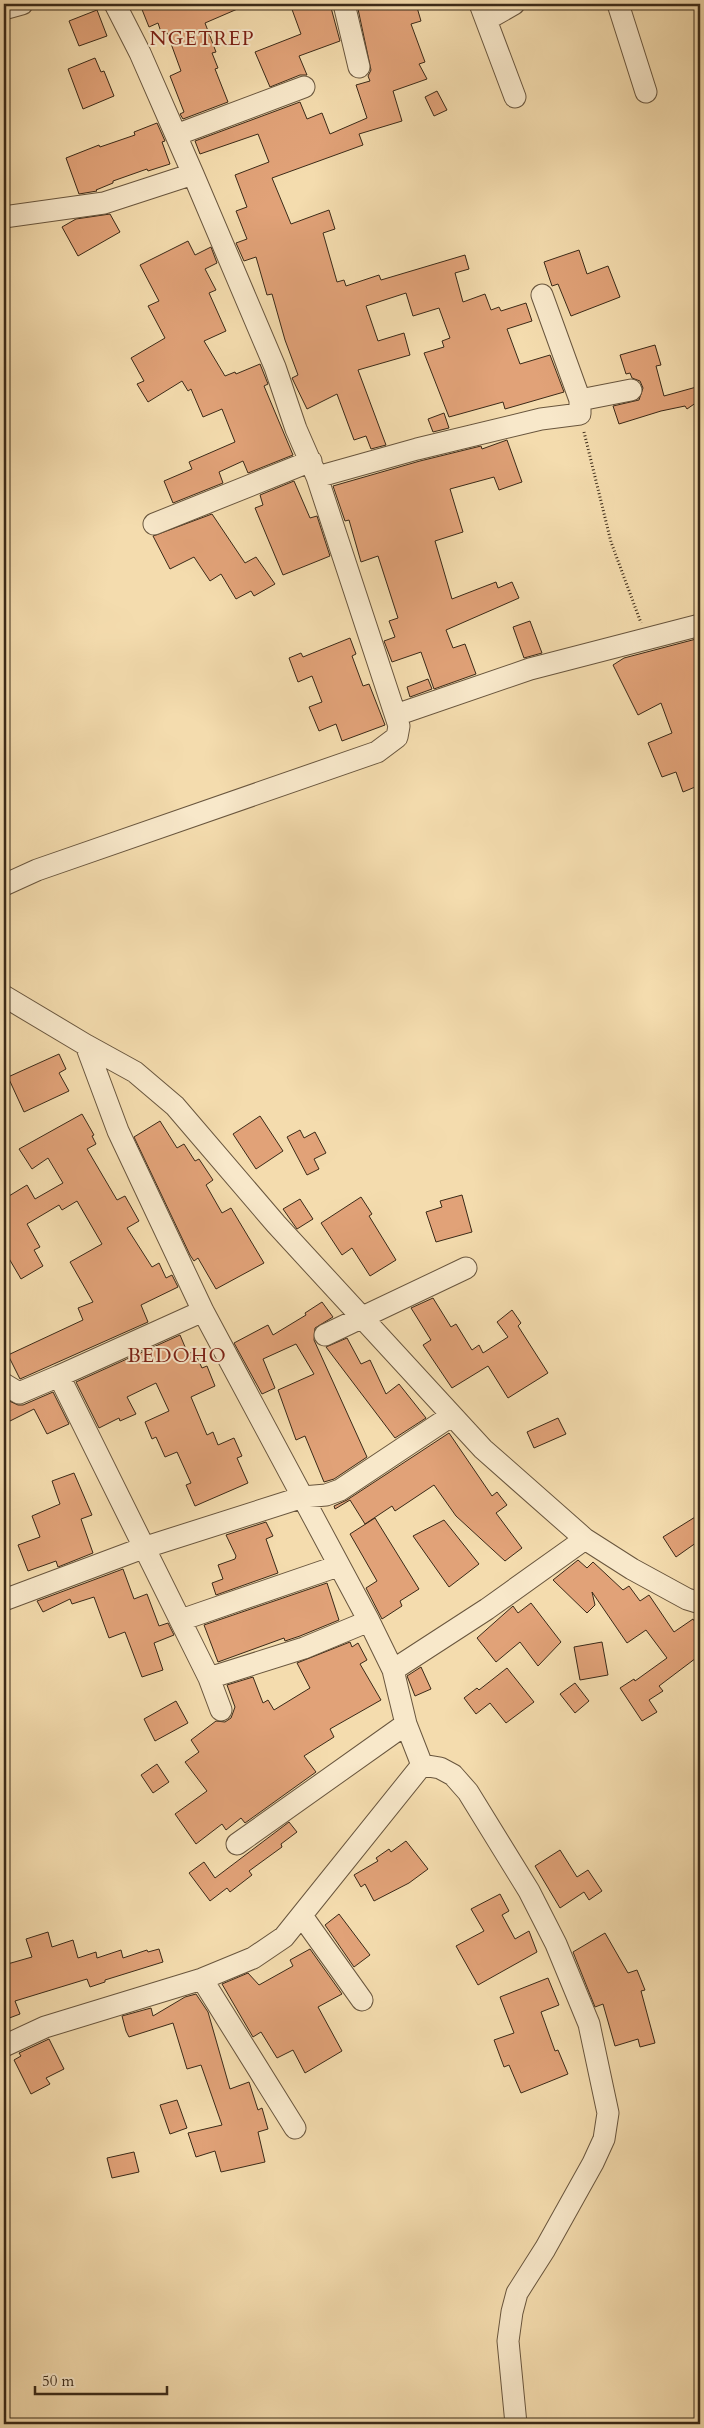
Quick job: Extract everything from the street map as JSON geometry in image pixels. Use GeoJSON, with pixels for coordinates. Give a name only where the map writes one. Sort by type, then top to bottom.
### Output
{"type":"FeatureCollection","features":[{"type":"Feature","properties":{"kind":"street"},"geometry":{"type":"LineString","coordinates":[[4,9],[22,4]]}},
{"type":"Feature","properties":{"kind":"street"},"geometry":{"type":"LineString","coordinates":[[4,886],[37,870],[377,752],[397,736],[399,726],[314,469],[296,429],[275,367],[140,53],[115,4]]}},
{"type":"Feature","properties":{"kind":"street"},"geometry":{"type":"LineString","coordinates":[[344,4],[359,66]]}},
{"type":"Feature","properties":{"kind":"street"},"geometry":{"type":"LineString","coordinates":[[514,4],[483,12],[515,97]]}},
{"type":"Feature","properties":{"kind":"street"},"geometry":{"type":"LineString","coordinates":[[618,4],[646,92]]}},
{"type":"Feature","properties":{"kind":"street"},"geometry":{"type":"LineString","coordinates":[[176,135],[304,87]]}},
{"type":"Feature","properties":{"kind":"street"},"geometry":{"type":"LineString","coordinates":[[4,217],[104,203],[193,174]]}},
{"type":"Feature","properties":{"kind":"street"},"geometry":{"type":"LineString","coordinates":[[542,295],[580,407]]}},
{"type":"Feature","properties":{"kind":"street"},"geometry":{"type":"LineString","coordinates":[[154,524],[314,469],[417,449],[541,419],[631,390]]}},
{"type":"Feature","properties":{"kind":"street"},"geometry":{"type":"LineString","coordinates":[[396,715],[530,669],[700,625]]}},
{"type":"Feature","properties":{"kind":"street"},"geometry":{"type":"LineString","coordinates":[[4,996],[135,1072],[176,1106],[276,1224],[483,1450],[585,1539],[632,1568],[688,1599],[700,1603]]}},
{"type":"Feature","properties":{"kind":"street"},"geometry":{"type":"LineString","coordinates":[[86,1045],[118,1131],[203,1310],[369,1621],[393,1670],[406,1724],[422,1764]]}},
{"type":"Feature","properties":{"kind":"street"},"geometry":{"type":"LineString","coordinates":[[325,1335],[466,1268]]}},
{"type":"Feature","properties":{"kind":"street"},"geometry":{"type":"LineString","coordinates":[[4,1384],[19,1392],[59,1376],[203,1310]]}},
{"type":"Feature","properties":{"kind":"street"},"geometry":{"type":"LineString","coordinates":[[59,1376],[143,1548],[181,1620],[209,1678],[221,1710]]}},
{"type":"Feature","properties":{"kind":"street"},"geometry":{"type":"LineString","coordinates":[[4,1600],[143,1548],[303,1497],[326,1495],[340,1490],[451,1416]]}},
{"type":"Feature","properties":{"kind":"street"},"geometry":{"type":"LineString","coordinates":[[393,1670],[487,1609],[585,1539]]}},
{"type":"Feature","properties":{"kind":"street"},"geometry":{"type":"LineString","coordinates":[[181,1620],[338,1566]]}},
{"type":"Feature","properties":{"kind":"street"},"geometry":{"type":"LineString","coordinates":[[209,1678],[304,1648],[369,1621]]}},
{"type":"Feature","properties":{"kind":"street"},"geometry":{"type":"LineString","coordinates":[[237,1844],[406,1724]]}},
{"type":"Feature","properties":{"kind":"street"},"geometry":{"type":"LineString","coordinates":[[4,2046],[45,2027],[202,1979],[253,1958],[284,1937],[422,1764]]}},
{"type":"Feature","properties":{"kind":"street"},"geometry":{"type":"LineString","coordinates":[[422,1764],[440,1768],[453,1775],[468,1792],[529,1891],[556,1944],[589,2024],[602,2074],[608,2113],[604,2139],[600,2147],[545,2249],[517,2293],[508,2341],[516,2424]]}},
{"type":"Feature","properties":{"kind":"street"},"geometry":{"type":"LineString","coordinates":[[302,1916],[362,2000]]}},
{"type":"Feature","properties":{"kind":"street"},"geometry":{"type":"LineString","coordinates":[[202,1979],[295,2128]]}},
{"type":"Feature","properties":{"kind":"path"},"geometry":{"type":"LineString","coordinates":[[580,407],[611,542],[647,640]]}},
{"type":"Feature","properties":{"kind":"building"},"geometry":{"type":"Polygon","coordinates":[[[150,4],[249,4],[205,23],[216,52],[212,53],[218,68],[215,69],[228,102],[183,119],[180,114],[184,112],[170,76],[181,71],[166,30],[161,32],[158,23],[149,27],[141,7],[150,4]]]}},
{"type":"Feature","properties":{"kind":"building"},"geometry":{"type":"Polygon","coordinates":[[[290,4],[330,4],[340,41],[299,56],[307,75],[300,75],[270,87],[255,52],[301,34],[290,4]]]}},
{"type":"Feature","properties":{"kind":"building"},"geometry":{"type":"Polygon","coordinates":[[[362,4],[416,4],[421,21],[411,24],[425,62],[419,64],[427,79],[393,91],[402,121],[359,134],[363,145],[272,178],[291,224],[329,210],[335,229],[323,233],[337,282],[344,280],[346,286],[379,275],[381,280],[465,255],[469,269],[455,273],[463,302],[485,294],[491,310],[499,307],[501,311],[526,303],[532,321],[507,329],[520,364],[550,355],[564,392],[505,409],[503,402],[449,417],[424,353],[444,347],[442,341],[450,338],[439,308],[413,316],[406,293],[366,306],[378,341],[404,333],[410,355],[358,370],[386,445],[371,449],[366,436],[354,440],[337,394],[307,409],[292,378],[298,375],[285,340],[272,294],[267,295],[256,257],[244,261],[236,243],[247,239],[236,211],[247,207],[235,175],[269,162],[258,134],[200,154],[195,141],[300,102],[307,119],[322,113],[330,134],[367,118],[356,85],[370,81],[368,76],[371,70],[358,9],[363,8],[362,4]]]}},
{"type":"Feature","properties":{"kind":"building"},"geometry":{"type":"Polygon","coordinates":[[[97,10],[107,36],[79,46],[69,21],[97,10]]]}},
{"type":"Feature","properties":{"kind":"building"},"geometry":{"type":"Polygon","coordinates":[[[95,58],[101,72],[104,71],[114,96],[83,109],[68,69],[95,58]]]}},
{"type":"Feature","properties":{"kind":"building"},"geometry":{"type":"Polygon","coordinates":[[[437,91],[447,110],[434,116],[425,97],[437,91]]]}},
{"type":"Feature","properties":{"kind":"building"},"geometry":{"type":"Polygon","coordinates":[[[157,123],[165,141],[162,142],[170,164],[148,171],[147,169],[113,181],[113,183],[97,191],[79,194],[66,158],[99,145],[100,147],[135,135],[134,132],[157,123]]]}},
{"type":"Feature","properties":{"kind":"building"},"geometry":{"type":"Polygon","coordinates":[[[110,214],[120,232],[78,256],[62,227],[76,219],[110,214]]]}},
{"type":"Feature","properties":{"kind":"building"},"geometry":{"type":"Polygon","coordinates":[[[188,241],[195,255],[211,247],[217,263],[205,269],[216,290],[209,293],[226,331],[204,341],[225,376],[235,372],[236,374],[260,364],[268,384],[264,386],[293,455],[248,473],[243,461],[219,472],[223,483],[173,503],[164,481],[192,469],[189,462],[235,442],[222,409],[203,417],[191,389],[188,391],[182,381],[148,402],[137,384],[144,381],[131,358],[165,338],[148,306],[159,301],[140,265],[188,241]]]}},
{"type":"Feature","properties":{"kind":"building"},"geometry":{"type":"Polygon","coordinates":[[[579,250],[587,274],[608,266],[620,297],[571,316],[558,284],[552,286],[544,262],[579,250]]]}},
{"type":"Feature","properties":{"kind":"building"},"geometry":{"type":"Polygon","coordinates":[[[655,345],[661,365],[656,366],[664,396],[700,386],[700,400],[687,409],[685,406],[661,411],[619,424],[613,406],[639,400],[643,388],[640,381],[632,378],[630,373],[626,374],[620,355],[655,345]]]}},
{"type":"Feature","properties":{"kind":"building"},"geometry":{"type":"Polygon","coordinates":[[[444,413],[449,428],[433,432],[428,419],[444,413]]]}},
{"type":"Feature","properties":{"kind":"building"},"geometry":{"type":"Polygon","coordinates":[[[507,440],[522,482],[499,490],[494,477],[450,489],[463,532],[435,541],[452,599],[496,582],[498,588],[512,582],[519,598],[446,630],[453,648],[465,644],[476,674],[434,689],[421,652],[392,662],[384,641],[395,637],[389,621],[398,618],[378,556],[361,562],[349,520],[345,521],[333,486],[420,461],[481,446],[482,449],[507,440]]]}},
{"type":"Feature","properties":{"kind":"building"},"geometry":{"type":"Polygon","coordinates":[[[294,481],[310,518],[317,516],[330,556],[283,575],[255,508],[263,505],[260,495],[294,481]]]}},
{"type":"Feature","properties":{"kind":"building"},"geometry":{"type":"Polygon","coordinates":[[[212,514],[245,563],[256,557],[275,584],[254,596],[251,591],[236,599],[221,574],[210,581],[194,557],[170,569],[153,536],[212,514]]]}},
{"type":"Feature","properties":{"kind":"building"},"geometry":{"type":"Polygon","coordinates":[[[530,621],[542,653],[524,658],[513,627],[530,621]]]}},
{"type":"Feature","properties":{"kind":"building"},"geometry":{"type":"Polygon","coordinates":[[[350,638],[356,654],[352,656],[363,686],[369,684],[385,725],[342,741],[336,724],[319,731],[309,707],[322,702],[312,676],[298,682],[289,658],[301,653],[303,657],[350,638]]]}},
{"type":"Feature","properties":{"kind":"building"},"geometry":{"type":"Polygon","coordinates":[[[700,638],[700,785],[683,792],[676,772],[662,777],[648,743],[672,733],[661,703],[638,715],[613,665],[624,658],[700,638]]]}},
{"type":"Feature","properties":{"kind":"building"},"geometry":{"type":"Polygon","coordinates":[[[428,679],[432,689],[410,697],[407,687],[428,679]]]}},
{"type":"Feature","properties":{"kind":"building"},"geometry":{"type":"Polygon","coordinates":[[[59,1054],[66,1069],[59,1073],[69,1091],[24,1112],[8,1077],[59,1054]]]}},
{"type":"Feature","properties":{"kind":"building"},"geometry":{"type":"Polygon","coordinates":[[[82,1114],[94,1135],[92,1136],[96,1144],[87,1149],[117,1200],[125,1196],[139,1221],[127,1228],[152,1267],[159,1263],[166,1278],[172,1275],[178,1287],[141,1305],[148,1322],[20,1379],[8,1355],[83,1320],[78,1308],[93,1302],[70,1262],[102,1244],[77,1201],[62,1210],[59,1205],[27,1224],[40,1247],[34,1250],[43,1266],[21,1279],[4,1250],[4,1199],[27,1185],[35,1199],[63,1183],[48,1158],[32,1169],[19,1149],[82,1114]]]}},
{"type":"Feature","properties":{"kind":"building"},"geometry":{"type":"Polygon","coordinates":[[[260,1116],[283,1151],[256,1169],[233,1134],[260,1116]]]}},
{"type":"Feature","properties":{"kind":"building"},"geometry":{"type":"Polygon","coordinates":[[[160,1121],[177,1148],[184,1144],[195,1161],[199,1159],[213,1180],[206,1185],[222,1213],[231,1208],[264,1263],[216,1289],[198,1258],[194,1261],[190,1255],[134,1137],[160,1121]]]}},
{"type":"Feature","properties":{"kind":"building"},"geometry":{"type":"Polygon","coordinates":[[[300,1130],[304,1138],[315,1132],[326,1153],[314,1159],[319,1169],[307,1175],[287,1137],[300,1130]]]}},
{"type":"Feature","properties":{"kind":"building"},"geometry":{"type":"Polygon","coordinates":[[[462,1195],[472,1232],[436,1242],[426,1212],[442,1207],[440,1201],[462,1195]]]}},
{"type":"Feature","properties":{"kind":"building"},"geometry":{"type":"Polygon","coordinates":[[[361,1197],[372,1214],[369,1216],[396,1260],[370,1276],[352,1248],[342,1255],[321,1223],[361,1197]]]}},
{"type":"Feature","properties":{"kind":"building"},"geometry":{"type":"Polygon","coordinates":[[[300,1199],[313,1219],[297,1229],[283,1209],[300,1199]]]}},
{"type":"Feature","properties":{"kind":"building"},"geometry":{"type":"Polygon","coordinates":[[[433,1298],[451,1327],[456,1324],[472,1350],[479,1345],[483,1353],[508,1337],[497,1322],[512,1310],[521,1323],[518,1326],[548,1373],[508,1398],[488,1366],[452,1388],[423,1345],[431,1340],[411,1308],[433,1298]]]}},
{"type":"Feature","properties":{"kind":"building"},"geometry":{"type":"Polygon","coordinates":[[[322,1302],[333,1317],[315,1328],[314,1340],[367,1457],[334,1479],[324,1482],[305,1436],[296,1440],[278,1390],[314,1374],[296,1344],[263,1359],[275,1388],[262,1394],[234,1343],[268,1325],[273,1335],[306,1315],[305,1313],[322,1302]]]}},
{"type":"Feature","properties":{"kind":"building"},"geometry":{"type":"Polygon","coordinates":[[[180,1335],[188,1354],[194,1351],[202,1368],[207,1366],[215,1386],[191,1397],[207,1435],[213,1432],[218,1445],[234,1438],[242,1456],[237,1458],[248,1483],[195,1506],[186,1485],[191,1483],[177,1452],[165,1457],[156,1437],[152,1439],[145,1422],[169,1411],[156,1383],[127,1397],[136,1414],[120,1421],[119,1418],[99,1428],[76,1382],[180,1335]]]}},
{"type":"Feature","properties":{"kind":"building"},"geometry":{"type":"Polygon","coordinates":[[[347,1338],[361,1364],[370,1360],[386,1394],[399,1384],[426,1418],[395,1438],[326,1347],[347,1338]]]}},
{"type":"Feature","properties":{"kind":"building"},"geometry":{"type":"Polygon","coordinates":[[[53,1392],[69,1424],[47,1434],[34,1409],[4,1424],[4,1402],[7,1400],[23,1405],[53,1392]]]}},
{"type":"Feature","properties":{"kind":"building"},"geometry":{"type":"Polygon","coordinates":[[[558,1418],[566,1434],[534,1448],[527,1432],[558,1418]]]}},
{"type":"Feature","properties":{"kind":"building"},"geometry":{"type":"Polygon","coordinates":[[[449,1433],[492,1496],[497,1492],[507,1505],[496,1513],[522,1548],[505,1561],[456,1516],[434,1485],[395,1511],[392,1506],[365,1524],[350,1500],[335,1509],[334,1506],[347,1500],[449,1433]]]}},
{"type":"Feature","properties":{"kind":"building"},"geometry":{"type":"Polygon","coordinates":[[[74,1473],[92,1515],[81,1519],[93,1553],[58,1567],[56,1561],[28,1571],[18,1545],[40,1537],[32,1516],[60,1504],[52,1481],[74,1473]]]}},
{"type":"Feature","properties":{"kind":"building"},"geometry":{"type":"Polygon","coordinates":[[[700,1514],[700,1540],[676,1557],[663,1537],[700,1514]]]}},
{"type":"Feature","properties":{"kind":"building"},"geometry":{"type":"Polygon","coordinates":[[[375,1518],[419,1589],[400,1601],[402,1606],[382,1619],[366,1588],[377,1581],[350,1534],[375,1518]]]}},
{"type":"Feature","properties":{"kind":"building"},"geometry":{"type":"Polygon","coordinates":[[[444,1520],[479,1564],[449,1587],[413,1536],[444,1520]]]}},
{"type":"Feature","properties":{"kind":"building"},"geometry":{"type":"Polygon","coordinates":[[[266,1522],[273,1536],[266,1539],[278,1573],[216,1595],[212,1583],[223,1579],[218,1565],[235,1559],[236,1556],[226,1535],[266,1522]]]}},
{"type":"Feature","properties":{"kind":"building"},"geometry":{"type":"Polygon","coordinates":[[[578,1560],[587,1568],[593,1562],[623,1590],[629,1586],[640,1601],[649,1595],[674,1632],[693,1619],[700,1630],[700,1655],[659,1686],[663,1691],[649,1700],[657,1712],[642,1721],[620,1688],[634,1679],[635,1681],[667,1658],[646,1630],[627,1643],[592,1592],[595,1605],[587,1613],[553,1580],[578,1560]]]}},
{"type":"Feature","properties":{"kind":"building"},"geometry":{"type":"Polygon","coordinates":[[[123,1569],[134,1599],[147,1594],[159,1626],[168,1623],[174,1635],[154,1643],[163,1670],[142,1677],[125,1632],[109,1638],[94,1597],[72,1604],[70,1599],[43,1612],[37,1601],[123,1569]]]}},
{"type":"Feature","properties":{"kind":"building"},"geometry":{"type":"Polygon","coordinates":[[[327,1583],[339,1620],[300,1636],[285,1641],[284,1638],[218,1662],[204,1625],[327,1583]]]}},
{"type":"Feature","properties":{"kind":"building"},"geometry":{"type":"Polygon","coordinates":[[[531,1603],[561,1642],[538,1666],[520,1642],[496,1662],[477,1638],[513,1606],[518,1613],[531,1603]]]}},
{"type":"Feature","properties":{"kind":"building"},"geometry":{"type":"Polygon","coordinates":[[[350,1642],[352,1647],[358,1643],[367,1660],[360,1664],[381,1700],[330,1729],[334,1737],[304,1756],[316,1772],[245,1823],[241,1818],[226,1830],[222,1824],[196,1844],[175,1814],[207,1791],[185,1762],[199,1752],[191,1740],[216,1721],[225,1722],[231,1718],[235,1707],[227,1685],[253,1677],[263,1703],[268,1700],[274,1710],[310,1688],[297,1663],[350,1642]]]}},
{"type":"Feature","properties":{"kind":"building"},"geometry":{"type":"Polygon","coordinates":[[[602,1642],[608,1675],[580,1680],[574,1647],[602,1642]]]}},
{"type":"Feature","properties":{"kind":"building"},"geometry":{"type":"Polygon","coordinates":[[[421,1667],[431,1689],[415,1696],[407,1676],[421,1667]]]}},
{"type":"Feature","properties":{"kind":"building"},"geometry":{"type":"Polygon","coordinates":[[[507,1668],[534,1702],[506,1723],[490,1703],[476,1714],[464,1698],[477,1688],[479,1690],[507,1668]]]}},
{"type":"Feature","properties":{"kind":"building"},"geometry":{"type":"Polygon","coordinates":[[[575,1683],[589,1701],[575,1713],[560,1694],[575,1683]]]}},
{"type":"Feature","properties":{"kind":"building"},"geometry":{"type":"Polygon","coordinates":[[[176,1701],[188,1723],[155,1741],[144,1719],[176,1701]]]}},
{"type":"Feature","properties":{"kind":"building"},"geometry":{"type":"Polygon","coordinates":[[[157,1764],[169,1782],[153,1793],[141,1775],[157,1764]]]}},
{"type":"Feature","properties":{"kind":"building"},"geometry":{"type":"Polygon","coordinates":[[[289,1822],[297,1832],[281,1844],[282,1847],[249,1871],[252,1875],[230,1892],[227,1888],[210,1901],[189,1873],[204,1862],[215,1878],[289,1822]]]}},
{"type":"Feature","properties":{"kind":"building"},"geometry":{"type":"Polygon","coordinates":[[[406,1841],[428,1869],[409,1883],[374,1901],[365,1884],[361,1887],[354,1875],[378,1861],[376,1858],[389,1849],[391,1852],[406,1841]]]}},
{"type":"Feature","properties":{"kind":"building"},"geometry":{"type":"Polygon","coordinates":[[[560,1850],[577,1877],[588,1870],[602,1891],[589,1900],[584,1892],[560,1908],[535,1866],[560,1850]]]}},
{"type":"Feature","properties":{"kind":"building"},"geometry":{"type":"Polygon","coordinates":[[[500,1894],[509,1911],[502,1915],[515,1939],[529,1931],[537,1952],[478,1985],[456,1946],[484,1931],[471,1909],[500,1894]]]}},
{"type":"Feature","properties":{"kind":"building"},"geometry":{"type":"Polygon","coordinates":[[[339,1914],[370,1955],[354,1967],[325,1925],[339,1914]]]}},
{"type":"Feature","properties":{"kind":"building"},"geometry":{"type":"Polygon","coordinates":[[[48,1932],[52,1947],[73,1940],[78,1958],[96,1952],[97,1958],[121,1950],[123,1958],[147,1950],[148,1952],[159,1949],[163,1962],[105,1980],[105,1982],[90,1987],[87,1979],[15,2001],[20,2014],[4,2020],[4,1965],[32,1957],[26,1939],[48,1932]]]}},
{"type":"Feature","properties":{"kind":"building"},"geometry":{"type":"Polygon","coordinates":[[[605,1933],[628,1973],[637,1970],[645,1990],[641,1991],[655,2043],[640,2047],[638,2039],[615,2046],[603,2004],[595,2007],[573,1952],[605,1933]]]}},
{"type":"Feature","properties":{"kind":"building"},"geometry":{"type":"Polygon","coordinates":[[[310,1949],[342,1994],[318,2007],[342,2051],[305,2073],[293,2050],[277,2058],[261,2032],[253,2037],[222,1984],[248,1973],[259,1985],[293,1966],[290,1960],[310,1949]]]}},
{"type":"Feature","properties":{"kind":"building"},"geometry":{"type":"Polygon","coordinates":[[[548,1978],[559,2005],[541,2012],[555,2051],[558,2050],[568,2074],[521,2093],[509,2065],[504,2067],[494,2040],[514,2033],[500,1997],[548,1978]]]}},
{"type":"Feature","properties":{"kind":"building"},"geometry":{"type":"Polygon","coordinates":[[[196,1994],[208,2012],[230,2089],[249,2082],[258,2110],[262,2108],[268,2129],[258,2132],[265,2162],[221,2172],[215,2151],[196,2157],[188,2133],[222,2125],[201,2065],[187,2069],[173,2023],[129,2037],[126,2031],[122,2016],[151,2008],[153,2016],[185,1997],[196,1994]]]}},
{"type":"Feature","properties":{"kind":"building"},"geometry":{"type":"Polygon","coordinates":[[[49,2039],[64,2069],[46,2078],[50,2084],[31,2094],[14,2060],[21,2056],[19,2053],[49,2039]]]}},
{"type":"Feature","properties":{"kind":"building"},"geometry":{"type":"Polygon","coordinates":[[[177,2100],[187,2128],[170,2134],[160,2105],[177,2100]]]}},
{"type":"Feature","properties":{"kind":"building"},"geometry":{"type":"Polygon","coordinates":[[[134,2152],[139,2172],[112,2178],[107,2158],[134,2152]]]}},
{"type":"Feature","properties":{"kind":"district","name":"NGETREP"},"geometry":{"type":"Point","coordinates":[202,38]}},
{"type":"Feature","properties":{"kind":"district","name":"BEDOHO"},"geometry":{"type":"Point","coordinates":[177,1355]}}]}
